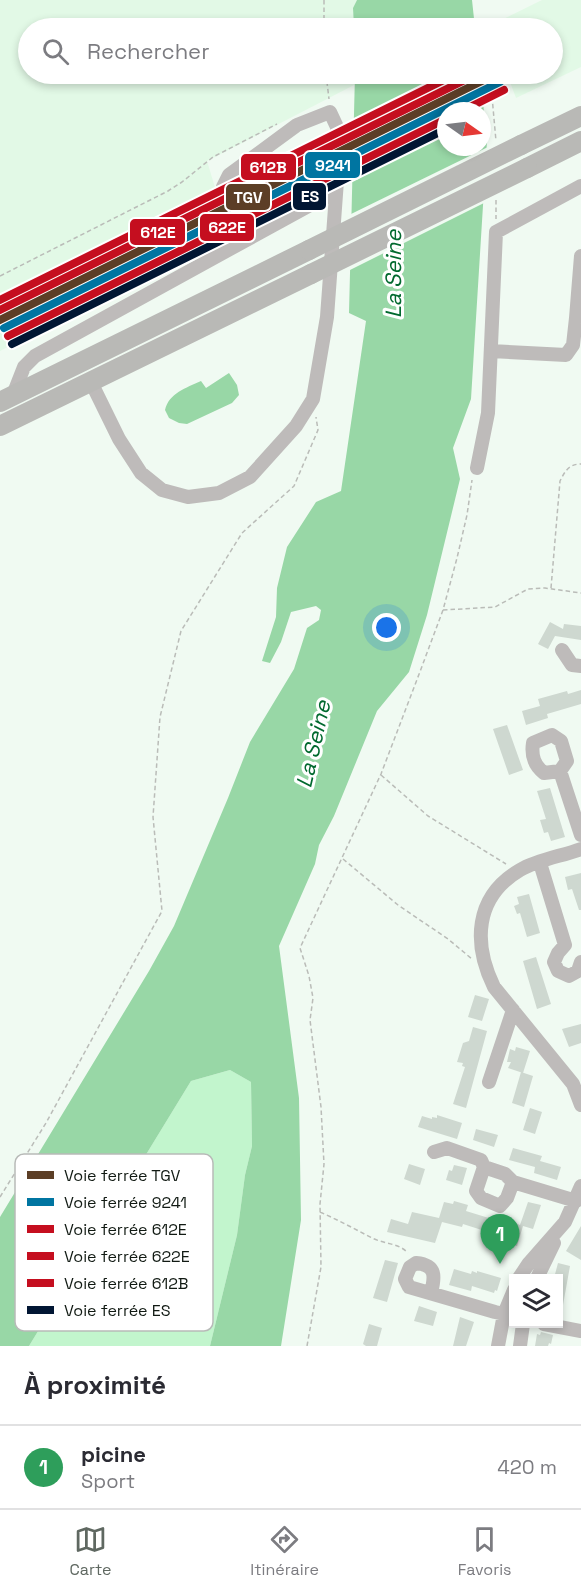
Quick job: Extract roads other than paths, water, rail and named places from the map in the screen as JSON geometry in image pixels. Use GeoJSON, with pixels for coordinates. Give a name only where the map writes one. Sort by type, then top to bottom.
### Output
{"type":"FeatureCollection","features":[{"type":"Feature","properties":{"kind":"highway"},"geometry":{"type":"LineString","coordinates":[[6,399],[581,116]]}},
{"type":"Feature","properties":{"kind":"highway"},"geometry":{"type":"LineString","coordinates":[[0,426],[581,141]]}},
{"type":"Feature","properties":{"kind":"street"},"geometry":{"type":"LineString","coordinates":[[91,382],[119,439],[141,473],[162,490],[188,497],[219,493],[250,477],[296,426],[313,399],[327,317],[338,167],[337,127],[330,112],[297,125],[229,175],[223,187]]}},
{"type":"Feature","properties":{"kind":"street"},"geometry":{"type":"LineString","coordinates":[[477,468],[488,414],[496,232],[581,186]]}},
{"type":"Feature","properties":{"kind":"street"},"geometry":{"type":"LineString","coordinates":[[6,399],[24,367],[35,356],[335,192]]}},
{"type":"Feature","properties":{"kind":"street"},"geometry":{"type":"LineString","coordinates":[[491,351],[566,355],[573,345],[578,316],[581,256]]}},
{"type":"Feature","properties":{"kind":"street"},"geometry":{"type":"LineString","coordinates":[[562,650],[572,665],[581,666]]}},
{"type":"Feature","properties":{"kind":"street"},"geometry":{"type":"LineString","coordinates":[[560,771],[581,835]]}},
{"type":"Feature","properties":{"kind":"street"},"geometry":{"type":"LineString","coordinates":[[581,849],[515,873],[495,892],[480,926],[480,949],[486,972],[494,987],[573,1084],[581,1105]]}},
{"type":"Feature","properties":{"kind":"street"},"geometry":{"type":"LineString","coordinates":[[540,862],[565,945]]}},
{"type":"Feature","properties":{"kind":"street"},"geometry":{"type":"LineString","coordinates":[[565,945],[577,948],[581,960],[578,970],[569,976],[558,971],[554,962],[565,945]]}},
{"type":"Feature","properties":{"kind":"street"},"geometry":{"type":"LineString","coordinates":[[489,1082],[513,1010]]}},
{"type":"Feature","properties":{"kind":"street"},"geometry":{"type":"LineString","coordinates":[[434,1152],[447,1148],[481,1160],[484,1167],[476,1191],[481,1198],[500,1206],[507,1198],[513,1182]]}},
{"type":"Feature","properties":{"kind":"street"},"geometry":{"type":"LineString","coordinates":[[484,1167],[505,1174],[513,1182],[576,1201]]}},
{"type":"Feature","properties":{"kind":"street"},"geometry":{"type":"LineString","coordinates":[[539,1274],[566,1222],[581,1186]]}},
{"type":"Feature","properties":{"kind":"street"},"geometry":{"type":"LineString","coordinates":[[522,1274],[566,1222]]}},
{"type":"Feature","properties":{"kind":"street"},"geometry":{"type":"LineString","coordinates":[[431,1293],[434,1278],[432,1269],[424,1263],[416,1263],[410,1267],[405,1279],[409,1287],[431,1293],[508,1307],[499,1339],[522,1334]]}},
{"type":"Feature","properties":{"kind":"street"},"geometry":{"type":"LineString","coordinates":[[563,1327],[581,1330]]}},
{"type":"Feature","properties":{"kind":"water"},"geometry":{"type":"Polygon","coordinates":[[[357,0],[472,0],[474,18],[354,18],[353,8],[357,0]]]}},
{"type":"Feature","properties":{"kind":"water","name":"La Seine"},"geometry":{"type":"Polygon","coordinates":[[[355,84],[481,84],[483,102],[437,102],[437,156],[486,156],[471,399],[453,448],[460,479],[427,615],[409,672],[377,711],[334,816],[319,845],[315,864],[279,946],[299,1098],[301,1220],[281,1346],[210,1346],[237,1235],[245,1175],[252,1146],[251,1082],[230,1070],[191,1081],[146,1154],[38,1154],[174,926],[250,742],[294,669],[307,628],[319,620],[321,610],[316,606],[291,612],[281,642],[270,663],[262,661],[276,617],[277,588],[287,547],[316,502],[341,491],[366,321],[349,313],[355,84]]]}},
{"type":"Feature","properties":{"kind":"water"},"geometry":{"type":"Polygon","coordinates":[[[229,373],[237,385],[239,395],[232,403],[187,424],[169,418],[165,410],[174,395],[201,381],[206,388],[229,373]]]}},
{"type":"Feature","properties":{"kind":"water"},"geometry":{"type":"Polygon","coordinates":[[[15,1192],[15,1331],[38,1331],[29,1346],[0,1346],[0,1217],[15,1192]]]}},
{"type":"Feature","properties":{"kind":"rail line","name":"612B"},"geometry":{"type":"LineString","coordinates":[[0,300],[436,84]]}},
{"type":"Feature","properties":{"kind":"rail line","name":"612E"},"geometry":{"type":"LineString","coordinates":[[0,310],[457,84]]}},
{"type":"Feature","properties":{"kind":"rail line","name":"TGV"},"geometry":{"type":"LineString","coordinates":[[0,320],[476,84]]}},
{"type":"Feature","properties":{"kind":"rail line","name":"9241"},"geometry":{"type":"LineString","coordinates":[[4,328],[496,84]]}},
{"type":"Feature","properties":{"kind":"rail line","name":"622E"},"geometry":{"type":"LineString","coordinates":[[480,102],[504,90]]}},
{"type":"Feature","properties":{"kind":"rail line","name":"622E"},"geometry":{"type":"LineString","coordinates":[[8,336],[437,123]]}},
{"type":"Feature","properties":{"kind":"rail line","name":"ES"},"geometry":{"type":"LineString","coordinates":[[12,344],[437,133]]}},
{"type":"Feature","properties":{"kind":"place","name":"picine"},"geometry":{"type":"Point","coordinates":[500,1264]}}]}
